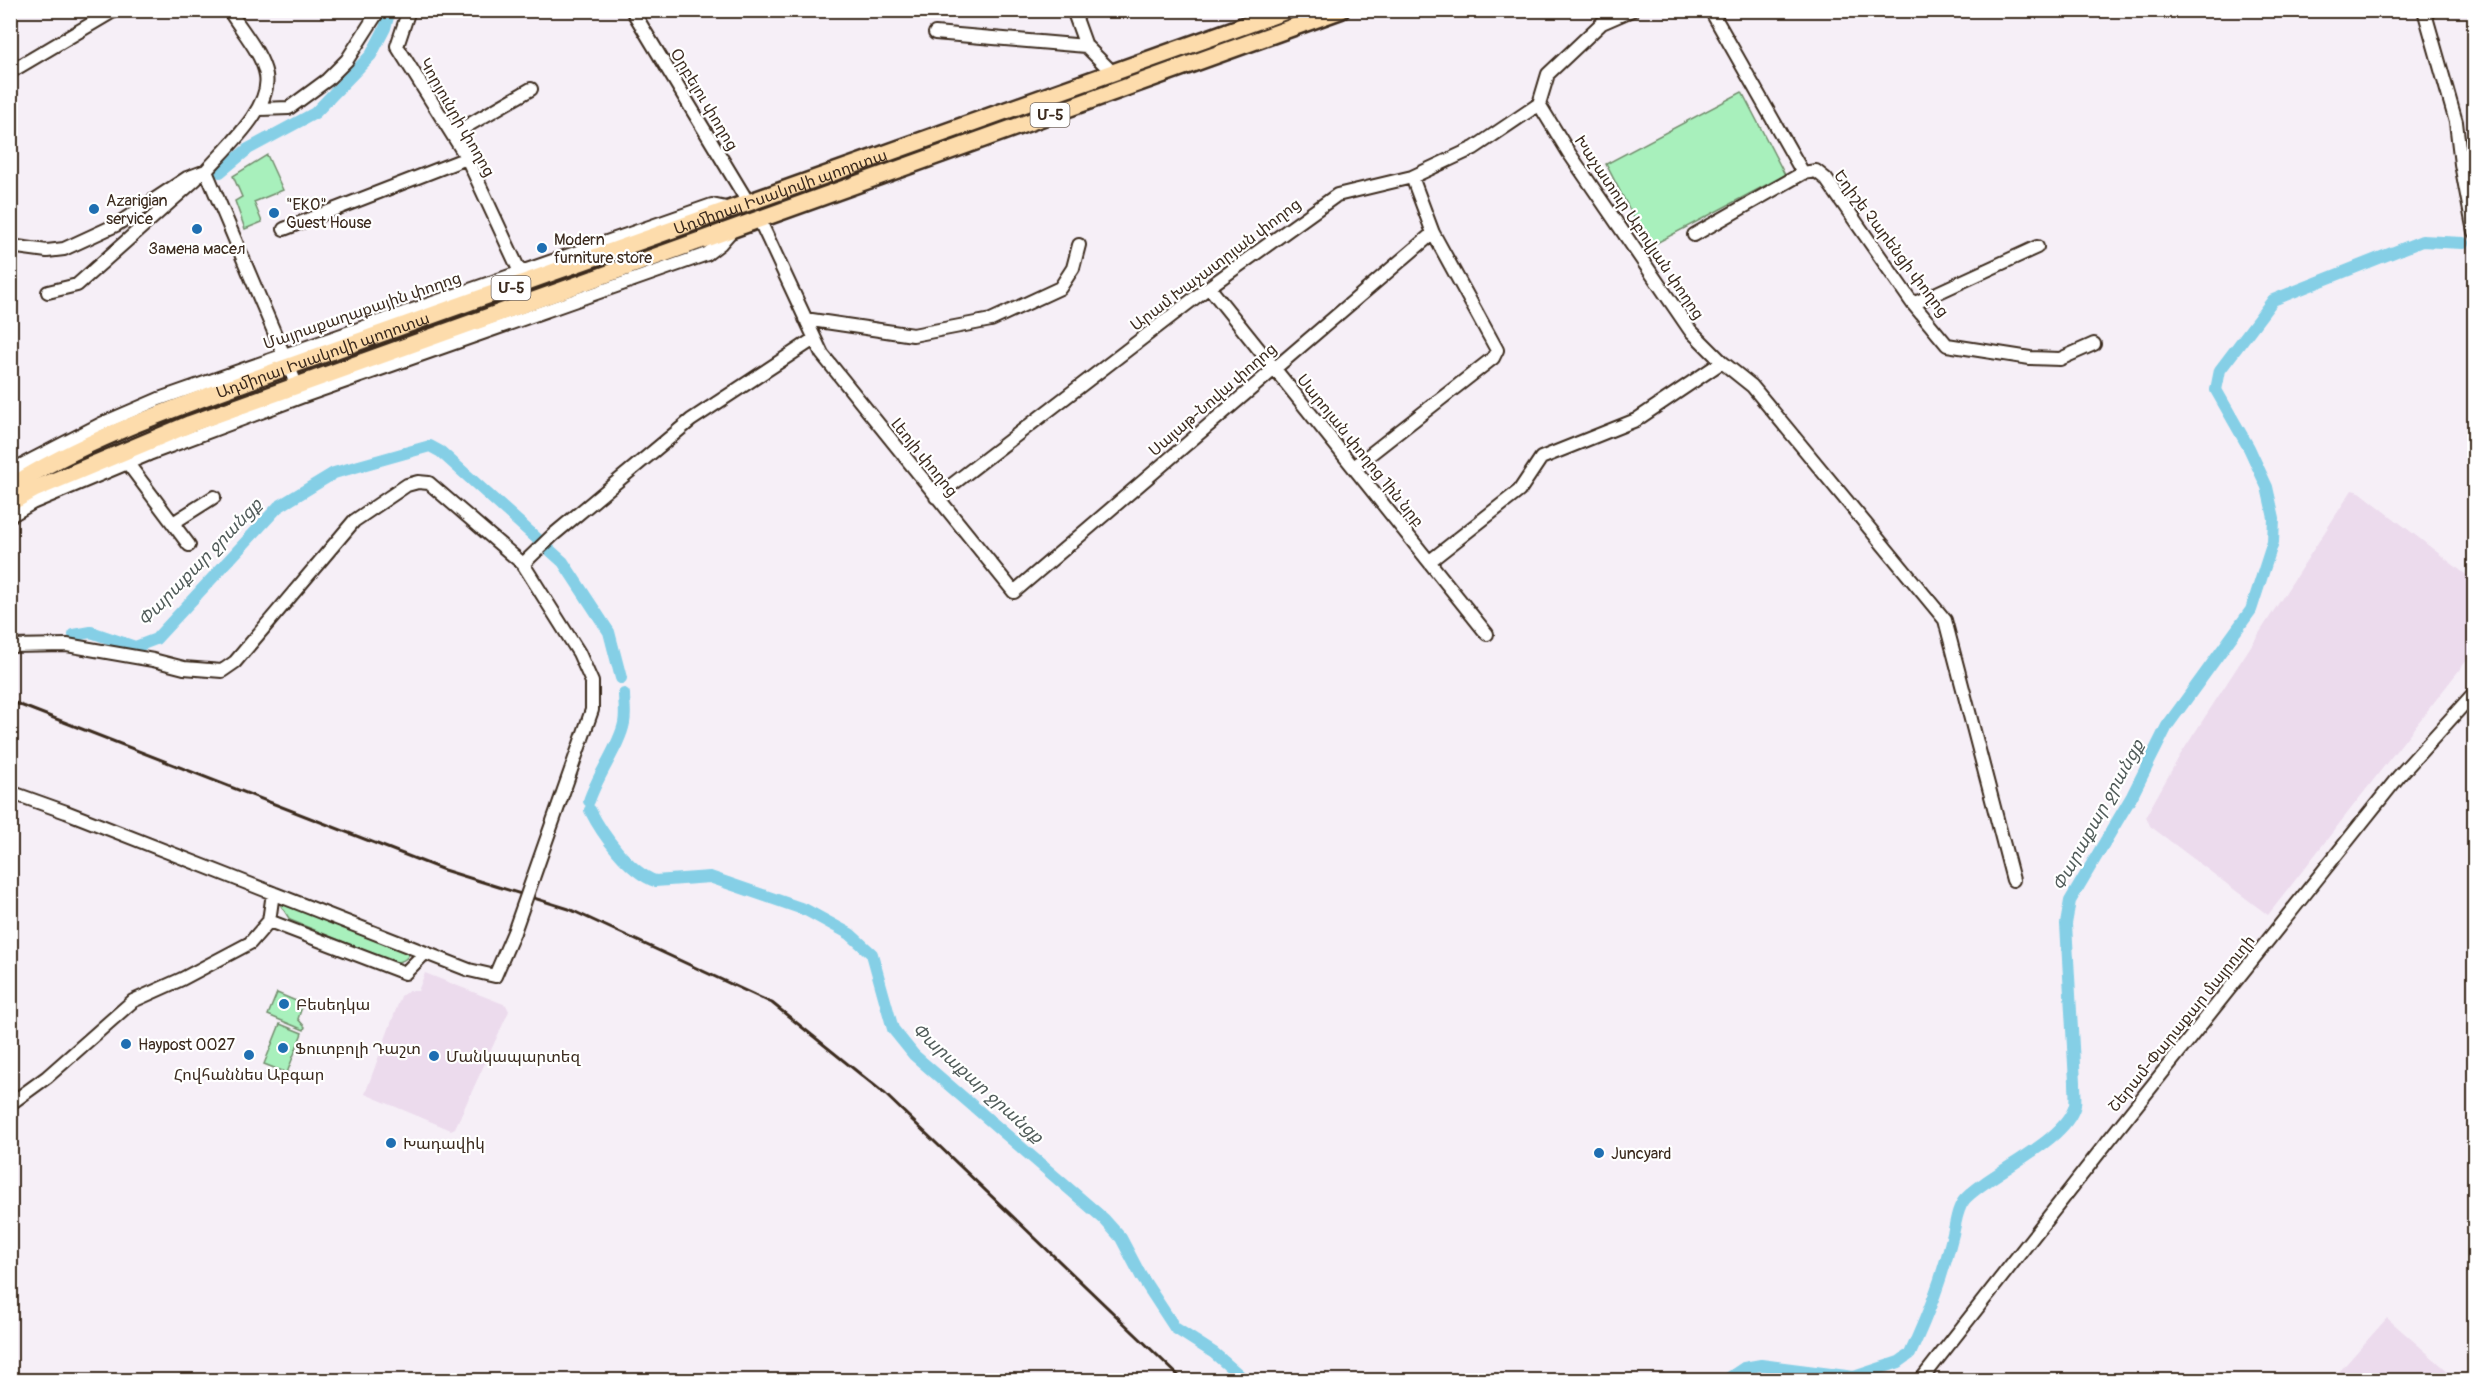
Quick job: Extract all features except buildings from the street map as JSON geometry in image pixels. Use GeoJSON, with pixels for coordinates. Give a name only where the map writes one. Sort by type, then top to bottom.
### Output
{"type":"FeatureCollection","features":[{"type":"Feature","properties":{"kind":"highway","name":"Ադմիրալ Իսակովի պողոտա"},"geometry":{"type":"LineString","coordinates":[[10,487],[79,450],[287,360],[732,210],[1287,10]]}},
{"type":"Feature","properties":{"kind":"highway","name":"Ադմիրալ Իսակովի պողոտա"},"geometry":{"type":"LineString","coordinates":[[10,503],[35,489],[124,458],[734,228],[1341,10]]}},
{"type":"Feature","properties":{"kind":"street"},"geometry":{"type":"LineString","coordinates":[[10,72],[115,10]]}},
{"type":"Feature","properties":{"kind":"street"},"geometry":{"type":"LineString","coordinates":[[48,292],[77,285],[206,171],[260,109],[266,76],[259,58],[229,10]]}},
{"type":"Feature","properties":{"kind":"street"},"geometry":{"type":"LineString","coordinates":[[260,109],[289,108],[327,80],[347,60],[379,10]]}},
{"type":"Feature","properties":{"kind":"street","name":"Կորյունրի փողոց"},"geometry":{"type":"LineString","coordinates":[[409,10],[397,46],[467,158],[520,272]]}},
{"type":"Feature","properties":{"kind":"street","name":"Օրբելու փողոց"},"geometry":{"type":"LineString","coordinates":[[632,10],[749,204]]}},
{"type":"Feature","properties":{"kind":"street"},"geometry":{"type":"LineString","coordinates":[[1073,10],[1086,46],[1113,73]]}},
{"type":"Feature","properties":{"kind":"street"},"geometry":{"type":"LineString","coordinates":[[1539,104],[1548,74],[1602,22],[1632,10]]}},
{"type":"Feature","properties":{"kind":"street"},"geometry":{"type":"LineString","coordinates":[[1694,235],[1803,173],[1725,40],[1714,16],[1715,10]]}},
{"type":"Feature","properties":{"kind":"street"},"geometry":{"type":"LineString","coordinates":[[2424,10],[2456,122],[2461,164],[2475,232]]}},
{"type":"Feature","properties":{"kind":"street"},"geometry":{"type":"LineString","coordinates":[[935,33],[1086,46]]}},
{"type":"Feature","properties":{"kind":"street"},"geometry":{"type":"LineString","coordinates":[[453,134],[531,89]]}},
{"type":"Feature","properties":{"kind":"street","name":"Արամ Խաչատրյան փողոց"},"geometry":{"type":"LineString","coordinates":[[936,497],[1209,287],[1337,195],[1412,177],[1474,148],[1539,104]]}},
{"type":"Feature","properties":{"kind":"street","name":"Խաչատուր Աբովյան փողոց"},"geometry":{"type":"LineString","coordinates":[[1539,104],[1569,153],[1690,330],[1722,362],[1752,386],[1945,620],[2013,880]]}},
{"type":"Feature","properties":{"kind":"street"},"geometry":{"type":"LineString","coordinates":[[284,229],[467,158]]}},
{"type":"Feature","properties":{"kind":"street"},"geometry":{"type":"LineString","coordinates":[[10,246],[47,251],[64,249],[116,225],[187,178],[206,171]]}},
{"type":"Feature","properties":{"kind":"street"},"geometry":{"type":"LineString","coordinates":[[206,171],[299,391]]}},
{"type":"Feature","properties":{"kind":"street","name":"Եղիշե Չարենցի փողոց"},"geometry":{"type":"LineString","coordinates":[[1803,173],[1816,171],[1826,179],[1913,304],[1947,345],[2019,357],[2060,359],[2094,344]]}},
{"type":"Feature","properties":{"kind":"street"},"geometry":{"type":"LineString","coordinates":[[1354,466],[1493,358],[1497,347],[1433,232],[1412,177]]}},
{"type":"Feature","properties":{"kind":"street","name":"Մայրաքաղաքային փողոց"},"geometry":{"type":"LineString","coordinates":[[10,471],[101,424],[159,399],[287,360],[520,272],[712,205],[732,210]]}},
{"type":"Feature","properties":{"kind":"street","name":"Լեոյի փողոց"},"geometry":{"type":"LineString","coordinates":[[759,219],[822,354],[1014,592]]}},
{"type":"Feature","properties":{"kind":"street","name":"Սայաթ-Նովա փողոց"},"geometry":{"type":"LineString","coordinates":[[1014,592],[1433,232]]}},
{"type":"Feature","properties":{"kind":"street"},"geometry":{"type":"LineString","coordinates":[[805,319],[913,335],[991,320],[1060,288],[1073,268],[1079,245]]}},
{"type":"Feature","properties":{"kind":"street"},"geometry":{"type":"LineString","coordinates":[[1913,304],[2037,247]]}},
{"type":"Feature","properties":{"kind":"street","name":"Սարոյան փողոց 1ին նրբ"},"geometry":{"type":"LineString","coordinates":[[1209,287],[1487,634]]}},
{"type":"Feature","properties":{"kind":"street"},"geometry":{"type":"LineString","coordinates":[[524,564],[557,532],[691,420],[814,339]]}},
{"type":"Feature","properties":{"kind":"street"},"geometry":{"type":"LineString","coordinates":[[1430,561],[1519,491],[1541,458],[1636,420],[1722,362]]}},
{"type":"Feature","properties":{"kind":"street"},"geometry":{"type":"LineString","coordinates":[[10,516],[124,458],[189,545]]}},
{"type":"Feature","properties":{"kind":"street"},"geometry":{"type":"LineString","coordinates":[[10,646],[67,645],[153,660],[184,668],[222,671],[235,662],[354,521],[407,485],[418,482],[429,483],[437,489],[524,564],[579,653],[592,682],[592,710],[514,932],[495,976],[469,970],[424,953],[10,792]]}},
{"type":"Feature","properties":{"kind":"street"},"geometry":{"type":"LineString","coordinates":[[173,523],[214,497]]}},
{"type":"Feature","properties":{"kind":"street","name":"Շերամ-Փարաքար մայրուղի"},"geometry":{"type":"LineString","coordinates":[[1920,1380],[2399,776],[2475,693]]}},
{"type":"Feature","properties":{"kind":"street"},"geometry":{"type":"LineString","coordinates":[[10,1104],[47,1077],[133,1001],[182,979],[250,943],[269,921],[273,893]]}},
{"type":"Feature","properties":{"kind":"street"},"geometry":{"type":"LineString","coordinates":[[269,921],[405,974],[424,953]]}},
{"type":"Feature","properties":{"kind":"shaded area"},"geometry":{"type":"Polygon","coordinates":[[[2352,490],[2360,492],[2474,581],[2474,651],[2268,915],[2150,826],[2146,816],[2179,757],[2352,490]]]}},
{"type":"Feature","properties":{"kind":"shaded area","name":"Մանկապարտեզ"},"geometry":{"type":"Polygon","coordinates":[[[425,973],[506,1005],[509,1011],[455,1128],[451,1130],[365,1094],[401,996],[408,991],[418,991],[425,973]]]}},
{"type":"Feature","properties":{"kind":"shaded area"},"geometry":{"type":"Polygon","coordinates":[[[2387,1318],[2458,1380],[2332,1380],[2387,1318]]]}},
{"type":"Feature","properties":{"kind":"green space"},"geometry":{"type":"Polygon","coordinates":[[[1742,92],[1785,175],[1649,247],[1606,164],[1742,92]]]}},
{"type":"Feature","properties":{"kind":"green space"},"geometry":{"type":"Polygon","coordinates":[[[267,155],[283,190],[254,202],[262,222],[245,229],[235,201],[242,197],[233,176],[267,155]]]}},
{"type":"Feature","properties":{"kind":"green space"},"geometry":{"type":"Polygon","coordinates":[[[286,903],[405,948],[409,954],[403,961],[393,962],[290,920],[280,904],[286,903]]]}},
{"type":"Feature","properties":{"kind":"green space"},"geometry":{"type":"Polygon","coordinates":[[[277,993],[303,1004],[298,1019],[305,1027],[304,1030],[268,1015],[277,993]]]}},
{"type":"Feature","properties":{"kind":"green space","name":"Ֆուտբոլի Դաշտ"},"geometry":{"type":"Polygon","coordinates":[[[280,1024],[302,1033],[287,1073],[264,1064],[280,1024]]]}},
{"type":"Feature","properties":{"kind":"waterway"},"geometry":{"type":"LineString","coordinates":[[220,172],[248,149],[315,113],[371,55],[385,28],[390,10]]}},
{"type":"Feature","properties":{"kind":"waterway","name":"Փարաքար ջրանցք"},"geometry":{"type":"LineString","coordinates":[[1726,1380],[1744,1368],[1761,1365],[1854,1377],[1899,1362],[1910,1354],[1940,1281],[1962,1203],[1977,1189],[2043,1144],[2069,1119],[2075,1105],[2066,924],[2070,901],[2132,796],[2167,726],[2251,610],[2273,542],[2274,518],[2267,487],[2249,448],[2216,390],[2220,370],[2273,300],[2422,241],[2463,243]]}},
{"type":"Feature","properties":{"kind":"waterway","name":"Փարաքար ջրանցք"},"geometry":{"type":"LineString","coordinates":[[74,635],[91,632],[135,647],[156,639],[278,507],[334,473],[430,446],[441,452],[563,562],[609,632],[621,678]]}},
{"type":"Feature","properties":{"kind":"waterway","name":"Փարաքար ջրանցք"},"geometry":{"type":"LineString","coordinates":[[589,801],[622,732],[625,716],[624,694]]}},
{"type":"Feature","properties":{"kind":"waterway","name":"Փարաքար ջրանցք"},"geometry":{"type":"LineString","coordinates":[[590,810],[626,861],[655,881],[710,877],[806,910],[850,934],[872,954],[893,1029],[914,1055],[1104,1219],[1121,1238],[1141,1276],[1175,1328],[1214,1353],[1245,1380]]}},
{"type":"Feature","properties":{"kind":"railway"},"geometry":{"type":"LineString","coordinates":[[10,701],[444,870],[569,909],[772,1003],[885,1094],[1183,1380]]}},
{"type":"Feature","properties":{"kind":"place","name":"Azarigian service"},"geometry":{"type":"Point","coordinates":[94,209]}},
{"type":"Feature","properties":{"kind":"place","name":"\"ЕКО\" Guest House"},"geometry":{"type":"Point","coordinates":[274,213]}},
{"type":"Feature","properties":{"kind":"place","name":"Замена масел"},"geometry":{"type":"Point","coordinates":[197,229]}},
{"type":"Feature","properties":{"kind":"place","name":"Modern furniture store"},"geometry":{"type":"Point","coordinates":[542,248]}},
{"type":"Feature","properties":{"kind":"place","name":"Բեսեդկա"},"geometry":{"type":"Point","coordinates":[284,1004]}},
{"type":"Feature","properties":{"kind":"place","name":"Haypost 0027"},"geometry":{"type":"Point","coordinates":[126,1044]}},
{"type":"Feature","properties":{"kind":"place","name":"Ֆուտբոլի Դաշտ"},"geometry":{"type":"Point","coordinates":[283,1048]}},
{"type":"Feature","properties":{"kind":"place","name":"Հովհաննես Աբգար"},"geometry":{"type":"Point","coordinates":[249,1055]}},
{"type":"Feature","properties":{"kind":"place","name":"Մանկապարտեզ"},"geometry":{"type":"Point","coordinates":[434,1056]}},
{"type":"Feature","properties":{"kind":"place","name":"Խադավիկ"},"geometry":{"type":"Point","coordinates":[391,1143]}},
{"type":"Feature","properties":{"kind":"place","name":"Juncyard"},"geometry":{"type":"Point","coordinates":[1599,1153]}}]}
